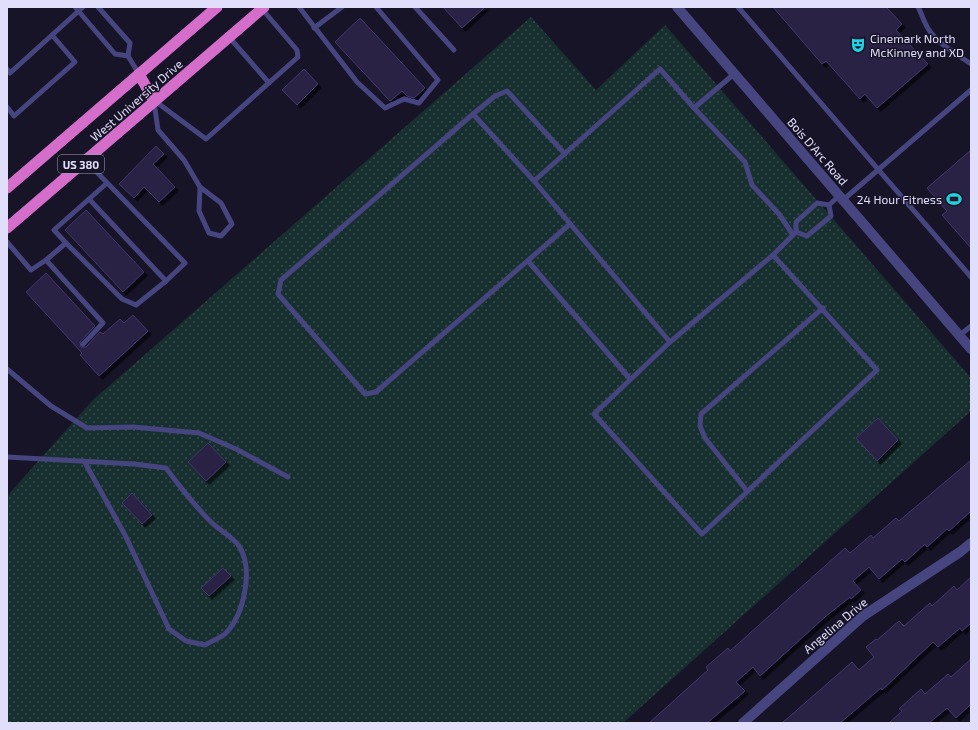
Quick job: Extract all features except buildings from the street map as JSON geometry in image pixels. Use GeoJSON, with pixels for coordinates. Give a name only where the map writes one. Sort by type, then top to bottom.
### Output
{"type":"FeatureCollection","features":[{"type":"Feature","properties":{"kind":"highway","name":"West University Drive"},"geometry":{"type":"LineString","coordinates":[[7,188],[217,7]]}},
{"type":"Feature","properties":{"kind":"highway","name":"West University Drive"},"geometry":{"type":"LineString","coordinates":[[7,228],[154,100],[263,8]]}},
{"type":"Feature","properties":{"kind":"highway"},"geometry":{"type":"LineString","coordinates":[[139,74],[154,100]]}},
{"type":"Feature","properties":{"kind":"street","name":"Bois D'Arc Road"},"geometry":{"type":"LineString","coordinates":[[677,7],[971,349]]}},
{"type":"Feature","properties":{"kind":"street","name":"Angelina Drive"},"geometry":{"type":"LineString","coordinates":[[743,723],[864,616],[960,552],[971,543]]}},
{"type":"Feature","properties":{"kind":"lane"},"geometry":{"type":"LineString","coordinates":[[8,73],[52,35],[77,9],[84,7]]}},
{"type":"Feature","properties":{"kind":"lane"},"geometry":{"type":"LineString","coordinates":[[98,7],[130,43],[128,56],[139,74]]}},
{"type":"Feature","properties":{"kind":"lane"},"geometry":{"type":"LineString","coordinates":[[299,7],[357,82],[385,108],[404,99],[419,103],[438,80],[376,7]]}},
{"type":"Feature","properties":{"kind":"lane"},"geometry":{"type":"LineString","coordinates":[[314,28],[342,7]]}},
{"type":"Feature","properties":{"kind":"lane"},"geometry":{"type":"LineString","coordinates":[[415,7],[454,50]]}},
{"type":"Feature","properties":{"kind":"lane"},"geometry":{"type":"LineString","coordinates":[[738,7],[879,169],[971,278]]}},
{"type":"Feature","properties":{"kind":"lane"},"geometry":{"type":"LineString","coordinates":[[918,7],[926,26],[934,36],[950,51],[971,64]]}},
{"type":"Feature","properties":{"kind":"lane"},"geometry":{"type":"LineString","coordinates":[[154,100],[206,139],[298,57],[297,50],[263,8]]}},
{"type":"Feature","properties":{"kind":"lane"},"geometry":{"type":"LineString","coordinates":[[77,9],[115,54],[128,56]]}},
{"type":"Feature","properties":{"kind":"lane"},"geometry":{"type":"LineString","coordinates":[[7,107],[14,116],[75,62],[52,35]]}},
{"type":"Feature","properties":{"kind":"lane"},"geometry":{"type":"LineString","coordinates":[[229,37],[269,83]]}},
{"type":"Feature","properties":{"kind":"lane"},"geometry":{"type":"LineString","coordinates":[[534,181],[660,70],[745,162],[752,185],[780,214],[795,233],[807,236],[831,216],[830,205]]}},
{"type":"Feature","properties":{"kind":"lane"},"geometry":{"type":"LineString","coordinates":[[694,108],[734,74]]}},
{"type":"Feature","properties":{"kind":"lane"},"geometry":{"type":"LineString","coordinates":[[773,255],[823,308],[877,370],[702,534],[594,414],[670,342],[773,255],[795,233],[796,222],[817,203],[830,205],[841,198],[879,169],[971,90]]}},
{"type":"Feature","properties":{"kind":"lane"},"geometry":{"type":"LineString","coordinates":[[565,154],[507,91],[495,96],[281,280],[278,294],[365,394],[376,392],[570,224]]}},
{"type":"Feature","properties":{"kind":"lane"},"geometry":{"type":"LineString","coordinates":[[154,100],[158,130],[184,160],[200,187],[221,203],[232,224],[221,236],[209,233],[199,211],[200,187]]}},
{"type":"Feature","properties":{"kind":"lane"},"geometry":{"type":"LineString","coordinates":[[473,114],[534,181],[670,342]]}},
{"type":"Feature","properties":{"kind":"lane"},"geometry":{"type":"LineString","coordinates":[[85,160],[185,263],[166,281],[136,305],[122,299],[54,230],[107,183]]}},
{"type":"Feature","properties":{"kind":"lane"},"geometry":{"type":"LineString","coordinates":[[89,199],[166,281]]}},
{"type":"Feature","properties":{"kind":"lane"},"geometry":{"type":"LineString","coordinates":[[7,242],[31,270],[46,260],[66,243]]}},
{"type":"Feature","properties":{"kind":"lane"},"geometry":{"type":"LineString","coordinates":[[46,260],[103,323],[83,344]]}},
{"type":"Feature","properties":{"kind":"lane"},"geometry":{"type":"LineString","coordinates":[[528,261],[630,380]]}},
{"type":"Feature","properties":{"kind":"lane"},"geometry":{"type":"LineString","coordinates":[[747,491],[705,438],[700,426],[702,414],[823,308]]}},
{"type":"Feature","properties":{"kind":"lane"},"geometry":{"type":"LineString","coordinates":[[960,335],[971,326]]}},
{"type":"Feature","properties":{"kind":"lane"},"geometry":{"type":"LineString","coordinates":[[7,369],[51,406],[87,428],[133,428],[199,432],[236,449],[288,477]]}},
{"type":"Feature","properties":{"kind":"lane"},"geometry":{"type":"LineString","coordinates":[[7,457],[84,461],[134,464],[166,468],[202,512],[239,546],[247,571],[245,592],[236,618],[226,633],[205,645],[186,641],[169,629],[125,535],[84,461]]}},
{"type":"Feature","properties":{"kind":"green space"},"geometry":{"type":"Polygon","coordinates":[[[531,17],[596,90],[665,25],[971,378],[971,411],[623,723],[7,723],[7,496],[93,400],[531,17]]]}},
{"type":"Feature","properties":{"kind":"place","name":"Cinemark North McKinney and XD"},"geometry":{"type":"Point","coordinates":[858,45]}},
{"type":"Feature","properties":{"kind":"place","name":"24 Hour Fitness"},"geometry":{"type":"Point","coordinates":[954,199]}}]}
